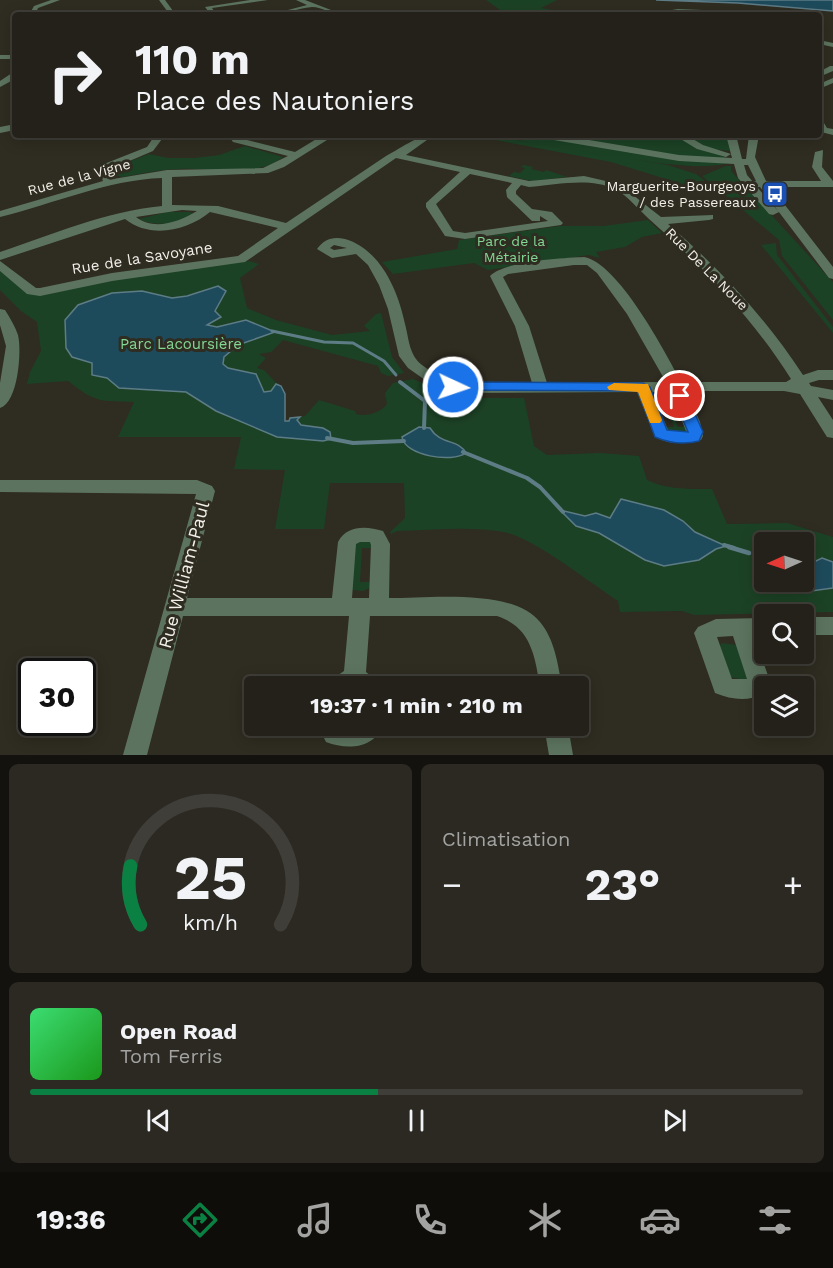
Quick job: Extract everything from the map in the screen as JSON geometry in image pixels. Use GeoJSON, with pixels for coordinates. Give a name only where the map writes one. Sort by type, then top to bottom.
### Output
{"type":"FeatureCollection","features":[{"type":"Feature","properties":{"kind":"street"},"geometry":{"type":"LineString","coordinates":[[28,12],[32,7],[50,0]]}},
{"type":"Feature","properties":{"kind":"street"},"geometry":{"type":"LineString","coordinates":[[33,12],[35,8],[57,0]]}},
{"type":"Feature","properties":{"kind":"street"},"geometry":{"type":"LineString","coordinates":[[211,12],[208,8],[265,0]]}},
{"type":"Feature","properties":{"kind":"street"},"geometry":{"type":"LineString","coordinates":[[299,0],[333,12]]}},
{"type":"Feature","properties":{"kind":"street"},"geometry":{"type":"LineString","coordinates":[[285,12],[314,5]]}},
{"type":"Feature","properties":{"kind":"street"},"geometry":{"type":"LineString","coordinates":[[674,12],[678,10],[706,12]]}},
{"type":"Feature","properties":{"kind":"street"},"geometry":{"type":"LineString","coordinates":[[0,85],[8,75]]}},
{"type":"Feature","properties":{"kind":"street"},"geometry":{"type":"LineString","coordinates":[[109,183],[106,176],[108,166],[150,149],[158,138]]}},
{"type":"Feature","properties":{"kind":"street"},"geometry":{"type":"LineString","coordinates":[[235,138],[296,155]]}},
{"type":"Feature","properties":{"kind":"street","name":"Rue de la Vigne"},"geometry":{"type":"LineString","coordinates":[[0,214],[109,183],[167,173],[257,172],[274,168],[325,138]]}},
{"type":"Feature","properties":{"kind":"street"},"geometry":{"type":"LineString","coordinates":[[394,155],[395,150],[412,138]]}},
{"type":"Feature","properties":{"kind":"street"},"geometry":{"type":"LineString","coordinates":[[394,155],[404,152],[425,138]]}},
{"type":"Feature","properties":{"kind":"street"},"geometry":{"type":"LineString","coordinates":[[560,138],[679,158],[751,159]]}},
{"type":"Feature","properties":{"kind":"street"},"geometry":{"type":"LineString","coordinates":[[685,138],[705,149],[736,158]]}},
{"type":"Feature","properties":{"kind":"street"},"geometry":{"type":"LineString","coordinates":[[732,138],[736,158],[748,184],[824,263]]}},
{"type":"Feature","properties":{"kind":"street"},"geometry":{"type":"LineString","coordinates":[[754,138],[751,159],[762,184],[833,275]]}},
{"type":"Feature","properties":{"kind":"street"},"geometry":{"type":"LineString","coordinates":[[820,152],[817,167],[830,184]]}},
{"type":"Feature","properties":{"kind":"street","name":"Rue De La Noue"},"geometry":{"type":"LineString","coordinates":[[394,155],[519,182],[533,184],[587,179],[621,188],[738,298],[769,336],[833,433]]}},
{"type":"Feature","properties":{"kind":"street","name":"Rue de la Savoyane"},"geometry":{"type":"LineString","coordinates":[[0,265],[32,291],[45,292],[119,276],[242,259],[394,155]]}},
{"type":"Feature","properties":{"kind":"street"},"geometry":{"type":"LineString","coordinates":[[468,171],[431,203],[431,207],[449,234],[466,236],[557,222],[550,215],[530,213],[510,194],[519,182]]}},
{"type":"Feature","properties":{"kind":"street"},"geometry":{"type":"LineString","coordinates":[[167,173],[167,208]]}},
{"type":"Feature","properties":{"kind":"street"},"geometry":{"type":"LineString","coordinates":[[748,184],[830,184]]}},
{"type":"Feature","properties":{"kind":"street"},"geometry":{"type":"LineString","coordinates":[[0,256],[128,216],[167,208],[207,208],[288,227]]}},
{"type":"Feature","properties":{"kind":"street"},"geometry":{"type":"LineString","coordinates":[[128,216],[140,225],[152,227],[190,221],[207,208]]}},
{"type":"Feature","properties":{"kind":"street"},"geometry":{"type":"LineString","coordinates":[[658,221],[709,217]]}},
{"type":"Feature","properties":{"kind":"street"},"geometry":{"type":"LineString","coordinates":[[360,250],[377,269],[397,317],[406,356],[415,367],[459,388],[803,385],[833,395]]}},
{"type":"Feature","properties":{"kind":"street"},"geometry":{"type":"LineString","coordinates":[[541,388],[522,326],[496,276],[502,272],[582,260],[596,264],[645,330],[696,432],[693,437],[670,438],[661,433],[643,387]]}},
{"type":"Feature","properties":{"kind":"street"},"geometry":{"type":"LineString","coordinates":[[0,312],[10,333],[14,358],[0,404]]}},
{"type":"Feature","properties":{"kind":"street"},"geometry":{"type":"LineString","coordinates":[[803,385],[818,375],[833,375]]}},
{"type":"Feature","properties":{"kind":"street","name":"Rue William-Paul"},"geometry":{"type":"LineString","coordinates":[[0,486],[203,487],[206,498],[135,755]]}},
{"type":"Feature","properties":{"kind":"street"},"geometry":{"type":"LineString","coordinates":[[355,676],[360,606]]}},
{"type":"Feature","properties":{"kind":"street"},"geometry":{"type":"LineString","coordinates":[[176,607],[489,606],[514,612],[529,623],[540,637],[549,676]]}},
{"type":"Feature","properties":{"kind":"street"},"geometry":{"type":"LineString","coordinates":[[814,626],[833,626]]}},
{"type":"Feature","properties":{"kind":"street"},"geometry":{"type":"LineString","coordinates":[[741,628],[754,627]]}},
{"type":"Feature","properties":{"kind":"street"},"geometry":{"type":"LineString","coordinates":[[558,736],[561,755]]}},
{"type":"Feature","properties":{"kind":"green space"},"geometry":{"type":"Polygon","coordinates":[[[486,0],[557,0],[541,8],[563,12],[503,12],[486,0]]]}},
{"type":"Feature","properties":{"kind":"green space"},"geometry":{"type":"Polygon","coordinates":[[[504,138],[668,165],[696,174],[705,181],[682,184],[611,162],[495,140],[504,138]]]}},
{"type":"Feature","properties":{"kind":"green space"},"geometry":{"type":"Polygon","coordinates":[[[508,138],[551,138],[727,163],[710,166],[683,165],[576,151],[508,138]]]}},
{"type":"Feature","properties":{"kind":"green space"},"geometry":{"type":"Polygon","coordinates":[[[570,138],[682,138],[729,159],[670,155],[570,138]]]}},
{"type":"Feature","properties":{"kind":"green space"},"geometry":{"type":"Polygon","coordinates":[[[690,138],[728,138],[730,151],[710,149],[690,138]]]}},
{"type":"Feature","properties":{"kind":"green space"},"geometry":{"type":"Polygon","coordinates":[[[245,146],[283,157],[272,164],[247,170],[178,169],[123,177],[115,175],[116,167],[149,154],[168,158],[195,158],[219,155],[245,146]]]}},
{"type":"Feature","properties":{"kind":"green space"},"geometry":{"type":"Polygon","coordinates":[[[524,165],[533,167],[531,169],[544,172],[546,170],[567,177],[532,181],[509,176],[514,172],[520,173],[525,168],[520,167],[524,165]]]}},
{"type":"Feature","properties":{"kind":"green space"},"geometry":{"type":"Polygon","coordinates":[[[731,166],[731,171],[833,282],[833,320],[782,256],[779,240],[702,176],[731,166]]]}},
{"type":"Feature","properties":{"kind":"green space"},"geometry":{"type":"Polygon","coordinates":[[[168,212],[196,214],[183,221],[168,224],[145,222],[139,219],[168,212]]]}},
{"type":"Feature","properties":{"kind":"green space","name":"Parc de la Métairie"},"geometry":{"type":"Polygon","coordinates":[[[648,220],[662,233],[642,237],[625,247],[596,252],[600,258],[589,255],[488,270],[474,263],[393,274],[382,262],[457,249],[459,240],[560,226],[603,226],[648,220]]]}},
{"type":"Feature","properties":{"kind":"green space"},"geometry":{"type":"Polygon","coordinates":[[[776,243],[777,255],[833,327],[833,333],[761,245],[776,243]]]}},
{"type":"Feature","properties":{"kind":"green space","name":"Parc Lacoursière"},"geometry":{"type":"Polygon","coordinates":[[[249,261],[259,264],[240,278],[247,308],[276,320],[332,335],[370,331],[364,326],[376,314],[381,313],[392,357],[404,373],[388,376],[381,373],[378,366],[283,340],[271,352],[259,354],[266,358],[257,368],[264,370],[283,390],[285,421],[305,416],[319,400],[355,411],[356,414],[373,414],[387,404],[385,393],[393,383],[413,379],[456,398],[524,398],[534,446],[547,455],[600,453],[639,456],[647,480],[671,487],[712,489],[727,524],[787,523],[833,537],[833,612],[814,612],[814,604],[754,604],[754,614],[694,615],[682,611],[620,612],[618,601],[562,562],[516,536],[491,530],[464,529],[397,531],[391,534],[390,532],[405,518],[404,483],[330,483],[324,529],[275,529],[285,470],[234,469],[241,437],[118,437],[134,402],[92,397],[68,381],[27,384],[30,372],[41,351],[37,322],[21,311],[0,290],[0,270],[44,295],[115,279],[249,261]]]}},
{"type":"Feature","properties":{"kind":"green space"},"geometry":{"type":"Polygon","coordinates":[[[672,396],[680,408],[671,409],[678,427],[688,427],[687,432],[670,432],[664,427],[674,427],[667,409],[657,409],[653,397],[672,396]]]}},
{"type":"Feature","properties":{"kind":"green space"},"geometry":{"type":"Polygon","coordinates":[[[358,541],[371,541],[374,548],[362,548],[360,582],[373,582],[370,588],[363,591],[353,590],[350,587],[352,549],[358,541]]]}},
{"type":"Feature","properties":{"kind":"green space"},"geometry":{"type":"Polygon","coordinates":[[[722,643],[737,645],[748,678],[746,680],[730,677],[719,647],[722,643]]]}},
{"type":"Feature","properties":{"kind":"water"},"geometry":{"type":"Polygon","coordinates":[[[656,0],[833,0],[833,11],[738,3],[656,0]]]}},
{"type":"Feature","properties":{"kind":"water"},"geometry":{"type":"Polygon","coordinates":[[[218,286],[226,291],[215,311],[221,317],[207,325],[217,327],[246,320],[275,332],[238,345],[224,357],[223,364],[228,368],[256,374],[264,392],[271,391],[276,384],[281,386],[285,394],[285,421],[300,417],[297,420],[301,425],[323,428],[330,432],[331,439],[323,441],[277,437],[216,411],[186,392],[119,388],[107,378],[92,375],[92,363],[72,357],[66,348],[65,320],[78,305],[112,293],[142,291],[172,298],[187,296],[218,286]]]}},
{"type":"Feature","properties":{"kind":"water"},"geometry":{"type":"Polygon","coordinates":[[[419,427],[430,428],[439,437],[459,446],[466,453],[459,456],[440,457],[411,449],[402,437],[419,427]]]}},
{"type":"Feature","properties":{"kind":"water"},"geometry":{"type":"Polygon","coordinates":[[[621,499],[664,510],[683,521],[695,532],[726,546],[716,549],[699,560],[664,566],[645,560],[599,533],[576,526],[560,510],[585,516],[596,513],[610,518],[621,499]]]}},
{"type":"Feature","properties":{"kind":"water"},"geometry":{"type":"Polygon","coordinates":[[[822,558],[833,562],[833,588],[814,591],[814,562],[822,558]]]}},
{"type":"Feature","properties":{"kind":"waterway"},"geometry":{"type":"LineString","coordinates":[[272,331],[324,342],[353,343],[384,361],[396,375]]}},
{"type":"Feature","properties":{"kind":"waterway"},"geometry":{"type":"LineString","coordinates":[[402,383],[400,382],[425,401],[424,428]]}},
{"type":"Feature","properties":{"kind":"waterway"},"geometry":{"type":"LineString","coordinates":[[327,438],[353,443],[404,441]]}},
{"type":"Feature","properties":{"kind":"waterway"},"geometry":{"type":"LineString","coordinates":[[463,452],[527,478],[540,487],[563,512]]}},
{"type":"Feature","properties":{"kind":"waterway"},"geometry":{"type":"LineString","coordinates":[[724,545],[734,548]]}},
{"type":"Feature","properties":{"kind":"waterway"},"geometry":{"type":"LineString","coordinates":[[729,547],[749,553]]}},
{"type":"Feature","properties":{"kind":"slow traffic"},"geometry":{"type":"LineString","coordinates":[[614,387],[643,387],[655,420]]}},
{"type":"Feature","properties":{"kind":"place","name":"Marguerite-Bourgeoys / des Passereaux"},"geometry":{"type":"Point","coordinates":[775,194]}},
{"type":"Feature","properties":{"kind":"route"},"geometry":{"type":"LineString","coordinates":[[453,387],[467,389],[643,387],[661,433],[670,438],[696,436],[680,396]]}}]}
